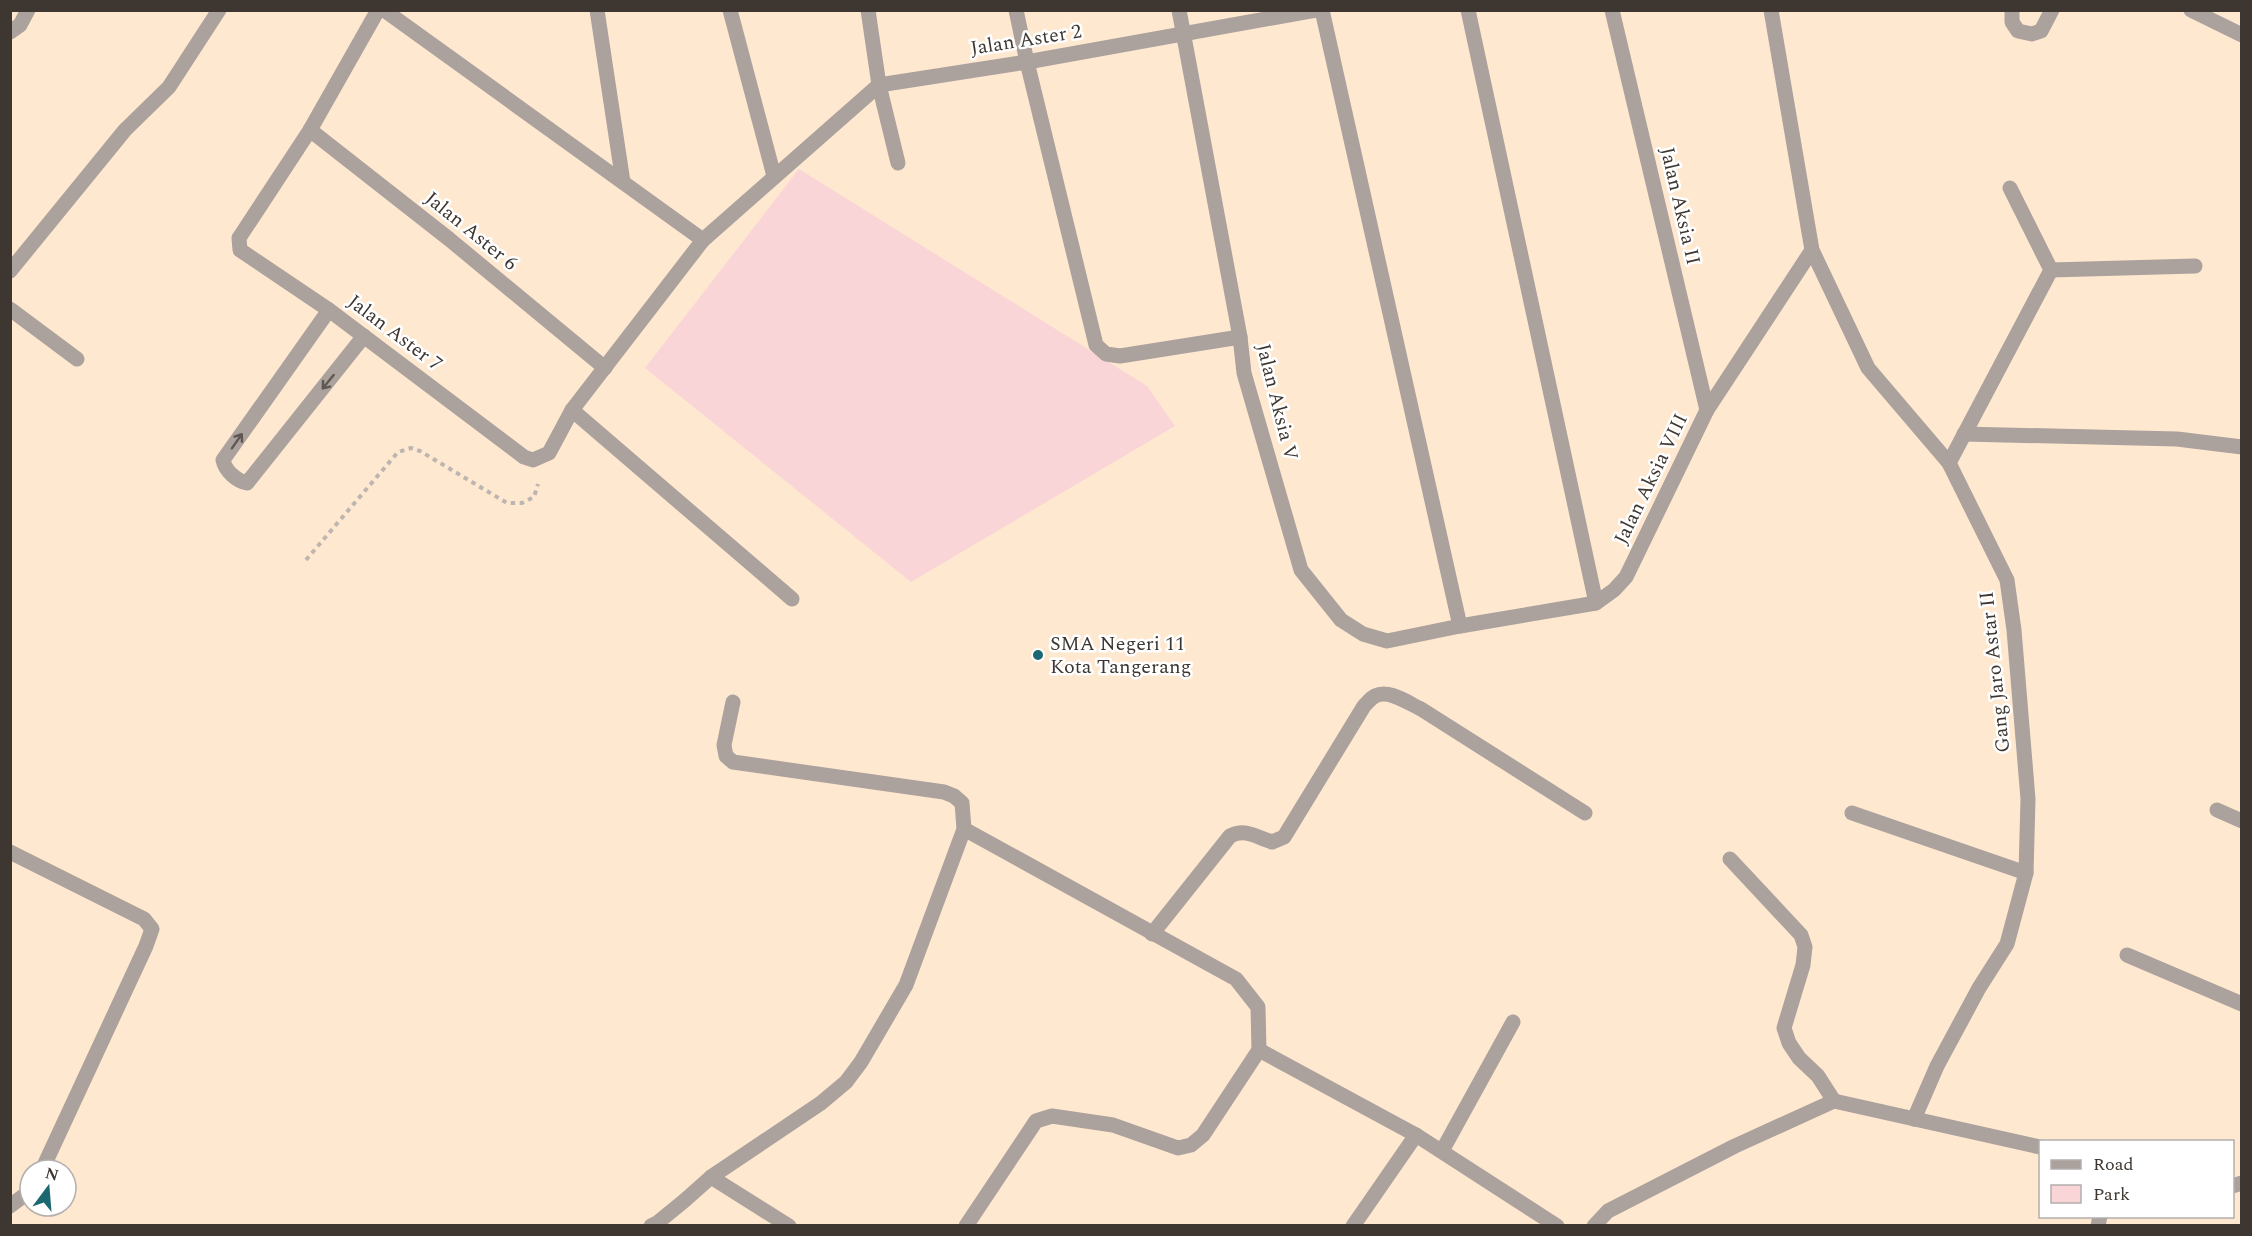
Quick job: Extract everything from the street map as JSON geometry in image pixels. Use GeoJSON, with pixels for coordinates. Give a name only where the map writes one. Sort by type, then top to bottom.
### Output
{"type":"FeatureCollection","features":[{"type":"Feature","properties":{"kind":"street"},"geometry":{"type":"LineString","coordinates":[[10,32],[20,25],[28,10]]}},
{"type":"Feature","properties":{"kind":"street"},"geometry":{"type":"LineString","coordinates":[[10,271],[125,130],[169,87],[219,10]]}},
{"type":"Feature","properties":{"kind":"street"},"geometry":{"type":"LineString","coordinates":[[310,130],[378,10]]}},
{"type":"Feature","properties":{"kind":"street"},"geometry":{"type":"LineString","coordinates":[[384,10],[703,240]]}},
{"type":"Feature","properties":{"kind":"street"},"geometry":{"type":"LineString","coordinates":[[597,10],[623,182]]}},
{"type":"Feature","properties":{"kind":"street"},"geometry":{"type":"LineString","coordinates":[[730,10],[774,176]]}},
{"type":"Feature","properties":{"kind":"street"},"geometry":{"type":"LineString","coordinates":[[868,10],[879,85],[898,163]]}},
{"type":"Feature","properties":{"kind":"street"},"geometry":{"type":"LineString","coordinates":[[1016,10],[1096,345],[1106,354],[1120,356],[1240,337]]}},
{"type":"Feature","properties":{"kind":"street","name":"Jalan Aksia V"},"geometry":{"type":"LineString","coordinates":[[1179,10],[1240,337],[1244,373],[1301,570],[1341,620],[1363,634],[1387,641],[1460,626]]}},
{"type":"Feature","properties":{"kind":"street","name":"Jalan Aster 2"},"geometry":{"type":"LineString","coordinates":[[879,85],[1027,62],[1316,10]]}},
{"type":"Feature","properties":{"kind":"street"},"geometry":{"type":"LineString","coordinates":[[1322,10],[1460,626]]}},
{"type":"Feature","properties":{"kind":"street"},"geometry":{"type":"LineString","coordinates":[[1468,10],[1596,603]]}},
{"type":"Feature","properties":{"kind":"street","name":"Jalan Aksia II"},"geometry":{"type":"LineString","coordinates":[[1612,10],[1707,410]]}},
{"type":"Feature","properties":{"kind":"street","name":"Gang Jaro Astar II"},"geometry":{"type":"LineString","coordinates":[[1771,10],[1812,250],[1868,368],[1949,463],[2007,580],[2014,630],[2028,799],[2026,873],[2007,944],[1979,988],[1937,1066],[1914,1119]]}},
{"type":"Feature","properties":{"kind":"street"},"geometry":{"type":"LineString","coordinates":[[2012,10],[2012,22],[2018,31],[2032,34],[2042,31],[2052,10]]}},
{"type":"Feature","properties":{"kind":"street"},"geometry":{"type":"LineString","coordinates":[[2191,10],[2241,35]]}},
{"type":"Feature","properties":{"kind":"street"},"geometry":{"type":"LineString","coordinates":[[549,453],[572,410],[703,240],[879,85]]}},
{"type":"Feature","properties":{"kind":"street","name":"Jalan Aster 7"},"geometry":{"type":"LineString","coordinates":[[310,130],[239,238],[240,250],[329,310],[524,457],[533,460],[549,453]]}},
{"type":"Feature","properties":{"kind":"street","name":"Jalan Aster 6"},"geometry":{"type":"LineString","coordinates":[[310,130],[458,246],[604,368]]}},
{"type":"Feature","properties":{"kind":"street"},"geometry":{"type":"LineString","coordinates":[[2010,188],[2050,270]]}},
{"type":"Feature","properties":{"kind":"street","name":"Jalan Aksia VIII"},"geometry":{"type":"LineString","coordinates":[[1460,626],[1596,603],[1614,590],[1626,577],[1707,410],[1812,250]]}},
{"type":"Feature","properties":{"kind":"street"},"geometry":{"type":"LineString","coordinates":[[2050,270],[2195,266]]}},
{"type":"Feature","properties":{"kind":"street"},"geometry":{"type":"LineString","coordinates":[[1949,463],[2050,270]]}},
{"type":"Feature","properties":{"kind":"street"},"geometry":{"type":"LineString","coordinates":[[10,309],[77,359]]}},
{"type":"Feature","properties":{"kind":"street"},"geometry":{"type":"LineString","coordinates":[[329,310],[223,460],[226,469],[240,480],[247,483],[364,336]]}},
{"type":"Feature","properties":{"kind":"street"},"geometry":{"type":"LineString","coordinates":[[572,410],[792,599]]}},
{"type":"Feature","properties":{"kind":"street"},"geometry":{"type":"LineString","coordinates":[[1964,434],[2177,438],[2241,447]]}},
{"type":"Feature","properties":{"kind":"street"},"geometry":{"type":"LineString","coordinates":[[1152,934],[1230,836],[1238,832],[1246,832],[1272,842],[1284,837],[1364,706],[1376,696],[1397,697],[1421,709],[1585,813]]}},
{"type":"Feature","properties":{"kind":"street"},"geometry":{"type":"LineString","coordinates":[[656,1225],[711,1177],[821,1103],[846,1082],[861,1062],[906,986],[964,829],[962,803],[954,796],[944,792],[733,762],[726,756],[724,745],[733,702]]}},
{"type":"Feature","properties":{"kind":"street"},"geometry":{"type":"LineString","coordinates":[[2217,810],[2241,821]]}},
{"type":"Feature","properties":{"kind":"street"},"geometry":{"type":"LineString","coordinates":[[1852,813],[2026,873]]}},
{"type":"Feature","properties":{"kind":"street"},"geometry":{"type":"LineString","coordinates":[[964,829],[1236,979],[1258,1007],[1259,1050],[1203,1135],[1191,1145],[1178,1148],[1113,1125],[1052,1116],[1035,1121],[966,1226]]}},
{"type":"Feature","properties":{"kind":"street"},"geometry":{"type":"LineString","coordinates":[[10,852],[144,919],[152,929],[48,1158]]}},
{"type":"Feature","properties":{"kind":"street"},"geometry":{"type":"LineString","coordinates":[[1730,859],[1801,935],[1805,947],[1803,964],[1784,1028],[1794,1051],[1818,1076],[1834,1101]]}},
{"type":"Feature","properties":{"kind":"street"},"geometry":{"type":"LineString","coordinates":[[2127,955],[2241,1004]]}},
{"type":"Feature","properties":{"kind":"street"},"geometry":{"type":"LineString","coordinates":[[1442,1151],[1513,1022]]}},
{"type":"Feature","properties":{"kind":"street"},"geometry":{"type":"LineString","coordinates":[[1259,1050],[1416,1135],[1557,1226]]}},
{"type":"Feature","properties":{"kind":"street"},"geometry":{"type":"LineString","coordinates":[[1594,1226],[1598,1219],[1608,1211],[1735,1146],[1834,1101],[2039,1147]]}},
{"type":"Feature","properties":{"kind":"street"},"geometry":{"type":"LineString","coordinates":[[1353,1226],[1416,1135]]}},
{"type":"Feature","properties":{"kind":"street"},"geometry":{"type":"LineString","coordinates":[[711,1177],[789,1226]]}},
{"type":"Feature","properties":{"kind":"path"},"geometry":{"type":"LineString","coordinates":[[306,560],[398,452],[411,448],[420,451],[507,503],[522,503],[534,496],[549,453]]}},
{"type":"Feature","properties":{"kind":"shaded area"},"geometry":{"type":"Polygon","coordinates":[[[10,11],[2241,11],[2241,1225],[11,1225],[10,11]]]}},
{"type":"Feature","properties":{"kind":"green space"},"geometry":{"type":"Polygon","coordinates":[[[799,169],[1147,386],[1175,426],[911,582],[645,368],[799,169]]]}},
{"type":"Feature","properties":{"kind":"place","name":"SMA Negeri 11 Kota Tangerang"},"geometry":{"type":"Point","coordinates":[1038,655]}}]}
